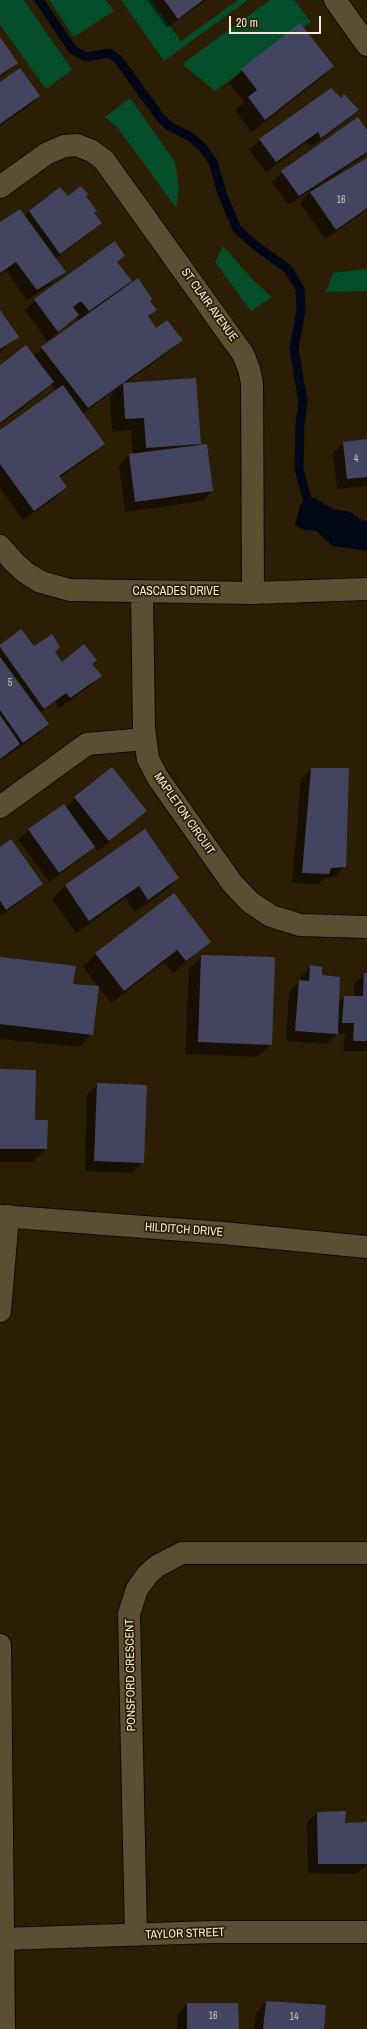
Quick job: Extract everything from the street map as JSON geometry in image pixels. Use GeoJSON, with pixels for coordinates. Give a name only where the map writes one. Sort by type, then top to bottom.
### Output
{"type":"FeatureCollection","features":[{"type":"Feature","properties":{"kind":"street"},"geometry":{"type":"LineString","coordinates":[[335,0],[367,45]]}},
{"type":"Feature","properties":{"kind":"street","name":"ST CLAIR AVENUE"},"geometry":{"type":"LineString","coordinates":[[0,187],[46,154],[64,146],[77,145],[92,151],[104,160],[239,348],[249,369],[252,383],[253,593]]}},
{"type":"Feature","properties":{"kind":"street","name":"CASCADES DRIVE"},"geometry":{"type":"LineString","coordinates":[[0,546],[26,573],[54,587],[70,590],[253,593],[367,589]]}},
{"type":"Feature","properties":{"kind":"street","name":"MAPLETON CIRCUIT"},"geometry":{"type":"LineString","coordinates":[[142,592],[145,739],[148,759],[158,778],[232,883],[250,902],[271,916],[300,925],[367,927]]}},
{"type":"Feature","properties":{"kind":"street"},"geometry":{"type":"LineString","coordinates":[[0,807],[87,744],[145,739]]}},
{"type":"Feature","properties":{"kind":"street"},"geometry":{"type":"LineString","coordinates":[[0,1312],[4,1216]]}},
{"type":"Feature","properties":{"kind":"street","name":"HILDITCH DRIVE"},"geometry":{"type":"LineString","coordinates":[[4,1216],[367,1246]]}},
{"type":"Feature","properties":{"kind":"street","name":"PONSFORD CRESCENT"},"geometry":{"type":"LineString","coordinates":[[136,1935],[129,1614],[137,1589],[148,1574],[157,1566],[182,1553],[367,1553]]}},
{"type":"Feature","properties":{"kind":"street"},"geometry":{"type":"LineString","coordinates":[[0,1646],[4,2029]]}},
{"type":"Feature","properties":{"kind":"street","name":"TAYLOR STREET"},"geometry":{"type":"LineString","coordinates":[[2,1939],[213,1932],[367,1932]]}},
{"type":"Feature","properties":{"kind":"green space"},"geometry":{"type":"Polygon","coordinates":[[[0,0],[24,0],[72,70],[46,89],[0,25],[0,0]]]}},
{"type":"Feature","properties":{"kind":"green space"},"geometry":{"type":"Polygon","coordinates":[[[49,0],[106,0],[114,11],[74,37],[49,0]]]}},
{"type":"Feature","properties":{"kind":"green space"},"geometry":{"type":"Polygon","coordinates":[[[121,0],[151,0],[181,41],[238,0],[248,0],[164,61],[121,0]]]}},
{"type":"Feature","properties":{"kind":"green space"},"geometry":{"type":"Polygon","coordinates":[[[270,0],[294,0],[311,22],[215,91],[182,64],[270,0]]]}},
{"type":"Feature","properties":{"kind":"green space"},"geometry":{"type":"Polygon","coordinates":[[[130,98],[175,162],[179,187],[176,208],[118,128],[105,117],[130,98]]]}},
{"type":"Feature","properties":{"kind":"green space"},"geometry":{"type":"Polygon","coordinates":[[[223,246],[253,280],[272,297],[251,311],[215,262],[223,246]]]}},
{"type":"Feature","properties":{"kind":"green space"},"geometry":{"type":"Polygon","coordinates":[[[367,269],[367,291],[326,292],[333,273],[367,269]]]}},
{"type":"Feature","properties":{"kind":"water"},"geometry":{"type":"Polygon","coordinates":[[[315,498],[333,509],[350,512],[363,521],[367,520],[367,551],[333,546],[317,531],[304,530],[295,525],[300,505],[307,499],[315,498]]]}},
{"type":"Feature","properties":{"kind":"building"},"geometry":{"type":"Polygon","coordinates":[[[164,0],[203,0],[178,19],[164,0]]]}},
{"type":"Feature","properties":{"kind":"building"},"geometry":{"type":"Polygon","coordinates":[[[300,23],[334,66],[265,120],[248,97],[257,90],[241,69],[300,23]]]}},
{"type":"Feature","properties":{"kind":"building"},"geometry":{"type":"Polygon","coordinates":[[[0,37],[18,63],[0,75],[0,37]]]}},
{"type":"Feature","properties":{"kind":"building"},"geometry":{"type":"Polygon","coordinates":[[[20,68],[40,96],[0,124],[0,82],[20,68]]]}},
{"type":"Feature","properties":{"kind":"building"},"geometry":{"type":"Polygon","coordinates":[[[331,88],[341,98],[344,94],[359,110],[321,138],[318,132],[276,162],[259,139],[331,88]]]}},
{"type":"Feature","properties":{"kind":"building"},"geometry":{"type":"Polygon","coordinates":[[[358,117],[367,130],[367,152],[299,196],[281,171],[358,117]]]}},
{"type":"Feature","properties":{"kind":"building"},"geometry":{"type":"Polygon","coordinates":[[[367,158],[367,208],[336,230],[310,192],[367,158]]]}},
{"type":"Feature","properties":{"kind":"building"},"geometry":{"type":"Polygon","coordinates":[[[81,186],[88,194],[86,196],[97,211],[94,213],[102,223],[60,254],[29,211],[60,187],[68,196],[81,186]]]}},
{"type":"Feature","properties":{"kind":"building"},"geometry":{"type":"Polygon","coordinates":[[[20,209],[66,272],[37,290],[16,262],[0,273],[0,222],[20,209]]]}},
{"type":"Feature","properties":{"kind":"building"},"geometry":{"type":"Polygon","coordinates":[[[115,241],[125,256],[117,262],[132,281],[89,311],[81,301],[73,307],[79,315],[58,332],[34,299],[115,241]]]}},
{"type":"Feature","properties":{"kind":"building"},"geometry":{"type":"Polygon","coordinates":[[[138,278],[152,299],[150,301],[157,310],[148,316],[156,328],[167,320],[183,340],[88,408],[41,347],[138,278]]]}},
{"type":"Feature","properties":{"kind":"building"},"geometry":{"type":"Polygon","coordinates":[[[0,310],[19,337],[0,349],[0,310]]]}},
{"type":"Feature","properties":{"kind":"building"},"geometry":{"type":"Polygon","coordinates":[[[26,345],[54,382],[0,423],[0,365],[26,345]]]}},
{"type":"Feature","properties":{"kind":"building"},"geometry":{"type":"Polygon","coordinates":[[[196,378],[201,444],[146,448],[144,418],[125,419],[123,383],[196,378]]]}},
{"type":"Feature","properties":{"kind":"building"},"geometry":{"type":"Polygon","coordinates":[[[63,385],[105,444],[59,476],[67,487],[34,511],[0,464],[0,430],[63,385]]]}},
{"type":"Feature","properties":{"kind":"building"},"geometry":{"type":"Polygon","coordinates":[[[367,439],[367,477],[347,479],[343,442],[367,439]]]}},
{"type":"Feature","properties":{"kind":"building"},"geometry":{"type":"Polygon","coordinates":[[[207,444],[213,491],[135,502],[129,454],[207,444]]]}},
{"type":"Feature","properties":{"kind":"building"},"geometry":{"type":"Polygon","coordinates":[[[21,629],[34,646],[52,634],[60,647],[55,652],[62,662],[84,644],[97,660],[92,664],[102,676],[70,698],[66,693],[44,709],[0,647],[0,645],[21,629]]]}},
{"type":"Feature","properties":{"kind":"building"},"geometry":{"type":"Polygon","coordinates":[[[0,657],[49,724],[23,743],[0,710],[0,657]]]}},
{"type":"Feature","properties":{"kind":"building"},"geometry":{"type":"Polygon","coordinates":[[[0,715],[20,744],[0,759],[0,715]]]}},
{"type":"Feature","properties":{"kind":"building"},"geometry":{"type":"Polygon","coordinates":[[[112,767],[147,811],[109,841],[74,797],[112,767]]]}},
{"type":"Feature","properties":{"kind":"building"},"geometry":{"type":"Polygon","coordinates":[[[311,768],[349,768],[346,867],[331,868],[329,874],[302,873],[311,768]]]}},
{"type":"Feature","properties":{"kind":"building"},"geometry":{"type":"Polygon","coordinates":[[[64,804],[95,847],[59,873],[28,829],[64,804]]]}},
{"type":"Feature","properties":{"kind":"building"},"geometry":{"type":"Polygon","coordinates":[[[145,829],[179,878],[148,900],[139,886],[89,921],[65,885],[145,829]]]}},
{"type":"Feature","properties":{"kind":"building"},"geometry":{"type":"Polygon","coordinates":[[[11,839],[43,884],[6,910],[0,901],[0,847],[11,839]]]}},
{"type":"Feature","properties":{"kind":"building"},"geometry":{"type":"Polygon","coordinates":[[[174,893],[211,942],[186,961],[177,950],[124,991],[95,953],[174,893]]]}},
{"type":"Feature","properties":{"kind":"building"},"geometry":{"type":"Polygon","coordinates":[[[201,955],[275,957],[272,1045],[198,1042],[201,955]]]}},
{"type":"Feature","properties":{"kind":"building"},"geometry":{"type":"Polygon","coordinates":[[[0,957],[76,966],[73,984],[99,986],[93,1035],[0,1024],[0,957]]]}},
{"type":"Feature","properties":{"kind":"building"},"geometry":{"type":"Polygon","coordinates":[[[310,965],[322,967],[322,975],[340,977],[338,1034],[295,1031],[299,980],[309,981],[310,965]]]}},
{"type":"Feature","properties":{"kind":"building"},"geometry":{"type":"Polygon","coordinates":[[[364,973],[367,973],[367,1041],[353,1041],[354,1023],[342,1023],[344,996],[363,996],[364,973]]]}},
{"type":"Feature","properties":{"kind":"building"},"geometry":{"type":"Polygon","coordinates":[[[0,1069],[36,1070],[35,1120],[48,1120],[47,1149],[0,1149],[0,1069]]]}},
{"type":"Feature","properties":{"kind":"building"},"geometry":{"type":"Polygon","coordinates":[[[97,1083],[147,1085],[144,1163],[94,1161],[97,1083]]]}},
{"type":"Feature","properties":{"kind":"building"},"geometry":{"type":"Polygon","coordinates":[[[346,1811],[345,1823],[367,1822],[367,1864],[318,1864],[317,1812],[346,1811]]]}},
{"type":"Feature","properties":{"kind":"building"},"geometry":{"type":"Polygon","coordinates":[[[266,2001],[326,2005],[324,2029],[263,2029],[266,2001]]]}},
{"type":"Feature","properties":{"kind":"building"},"geometry":{"type":"Polygon","coordinates":[[[187,2003],[238,2003],[239,2029],[187,2029],[187,2003]]]}},
{"type":"Feature","properties":{"kind":"waterway"},"geometry":{"type":"LineString","coordinates":[[39,0],[73,50],[86,57],[109,53],[118,59],[159,116],[169,126],[191,137],[203,148],[213,162],[222,193],[237,229],[256,246],[288,269],[300,289],[301,310],[294,349],[303,402],[300,424],[299,469],[307,499]]}}]}
